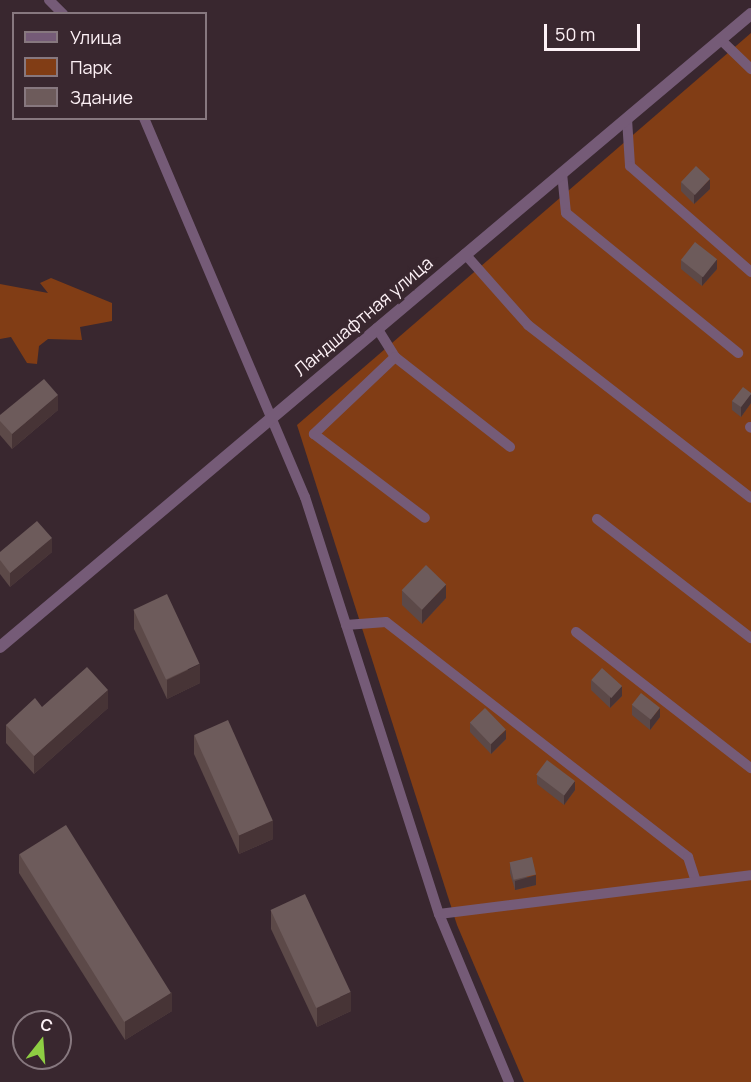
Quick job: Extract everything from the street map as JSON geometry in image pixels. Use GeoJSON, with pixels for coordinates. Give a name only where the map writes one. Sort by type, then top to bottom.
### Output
{"type":"FeatureCollection","features":[{"type":"Feature","properties":{"kind":"street"},"geometry":{"type":"LineString","coordinates":[[49,0],[61,12]]}},
{"type":"Feature","properties":{"kind":"street","name":"Ландшафтная улица"},"geometry":{"type":"LineString","coordinates":[[0,646],[751,14]]}},
{"type":"Feature","properties":{"kind":"street"},"geometry":{"type":"LineString","coordinates":[[721,40],[751,69]]}},
{"type":"Feature","properties":{"kind":"street"},"geometry":{"type":"LineString","coordinates":[[627,119],[630,166],[751,272]]}},
{"type":"Feature","properties":{"kind":"street"},"geometry":{"type":"LineString","coordinates":[[145,120],[273,414],[346,625],[439,914],[508,1082]]}},
{"type":"Feature","properties":{"kind":"street"},"geometry":{"type":"LineString","coordinates":[[562,172],[567,213],[738,353]]}},
{"type":"Feature","properties":{"kind":"street"},"geometry":{"type":"LineString","coordinates":[[465,254],[528,325],[751,498]]}},
{"type":"Feature","properties":{"kind":"street"},"geometry":{"type":"LineString","coordinates":[[378,328],[395,357],[510,447]]}},
{"type":"Feature","properties":{"kind":"street"},"geometry":{"type":"LineString","coordinates":[[395,357],[314,434],[425,518]]}},
{"type":"Feature","properties":{"kind":"street"},"geometry":{"type":"LineString","coordinates":[[597,519],[751,638]]}},
{"type":"Feature","properties":{"kind":"street"},"geometry":{"type":"LineString","coordinates":[[346,625],[386,622],[688,858],[696,882]]}},
{"type":"Feature","properties":{"kind":"street"},"geometry":{"type":"LineString","coordinates":[[576,633],[751,768]]}},
{"type":"Feature","properties":{"kind":"street"},"geometry":{"type":"LineString","coordinates":[[439,914],[751,875]]}},
{"type":"Feature","properties":{"kind":"green space"},"geometry":{"type":"Polygon","coordinates":[[[751,33],[751,1082],[524,1082],[457,925],[297,425],[751,33]]]}},
{"type":"Feature","properties":{"kind":"green space"},"geometry":{"type":"Polygon","coordinates":[[[51,278],[112,303],[112,321],[80,327],[82,340],[48,339],[39,346],[37,364],[27,363],[11,337],[0,339],[0,284],[48,293],[40,283],[51,278]]]}},
{"type":"Feature","properties":{"kind":"building"},"geometry":{"type":"Polygon","coordinates":[[[696,166],[710,179],[695,195],[681,182],[696,166]]]}},
{"type":"Feature","properties":{"kind":"building"},"geometry":{"type":"Polygon","coordinates":[[[695,242],[717,259],[703,277],[681,260],[695,242]]]}},
{"type":"Feature","properties":{"kind":"building"},"geometry":{"type":"Polygon","coordinates":[[[44,379],[58,395],[12,434],[0,421],[0,415],[44,379]]]}},
{"type":"Feature","properties":{"kind":"building"},"geometry":{"type":"Polygon","coordinates":[[[743,387],[751,394],[741,407],[732,401],[743,387]]]}},
{"type":"Feature","properties":{"kind":"building"},"geometry":{"type":"Polygon","coordinates":[[[37,521],[52,538],[10,573],[0,560],[0,552],[37,521]]]}},
{"type":"Feature","properties":{"kind":"building"},"geometry":{"type":"Polygon","coordinates":[[[426,565],[446,584],[422,610],[402,590],[426,565]]]}},
{"type":"Feature","properties":{"kind":"building"},"geometry":{"type":"Polygon","coordinates":[[[167,594],[200,664],[166,679],[133,610],[167,594]]]}},
{"type":"Feature","properties":{"kind":"building"},"geometry":{"type":"Polygon","coordinates":[[[87,667],[108,690],[34,756],[6,725],[35,698],[42,707],[87,667]]]}},
{"type":"Feature","properties":{"kind":"building"},"geometry":{"type":"Polygon","coordinates":[[[602,668],[622,686],[611,698],[591,680],[602,668]]]}},
{"type":"Feature","properties":{"kind":"building"},"geometry":{"type":"Polygon","coordinates":[[[641,693],[660,708],[651,720],[632,705],[641,693]]]}},
{"type":"Feature","properties":{"kind":"building"},"geometry":{"type":"Polygon","coordinates":[[[485,708],[506,730],[491,744],[470,723],[485,708]]]}},
{"type":"Feature","properties":{"kind":"building"},"geometry":{"type":"Polygon","coordinates":[[[228,720],[273,820],[239,836],[194,735],[228,720]]]}},
{"type":"Feature","properties":{"kind":"building"},"geometry":{"type":"Polygon","coordinates":[[[547,760],[575,781],[564,795],[536,774],[547,760]]]}},
{"type":"Feature","properties":{"kind":"building"},"geometry":{"type":"Polygon","coordinates":[[[66,825],[171,993],[124,1022],[19,854],[66,825]]]}},
{"type":"Feature","properties":{"kind":"building"},"geometry":{"type":"Polygon","coordinates":[[[532,857],[536,875],[514,880],[510,862],[532,857]]]}},
{"type":"Feature","properties":{"kind":"building"},"geometry":{"type":"Polygon","coordinates":[[[305,894],[351,992],[316,1008],[271,910],[305,894]]]}}]}
